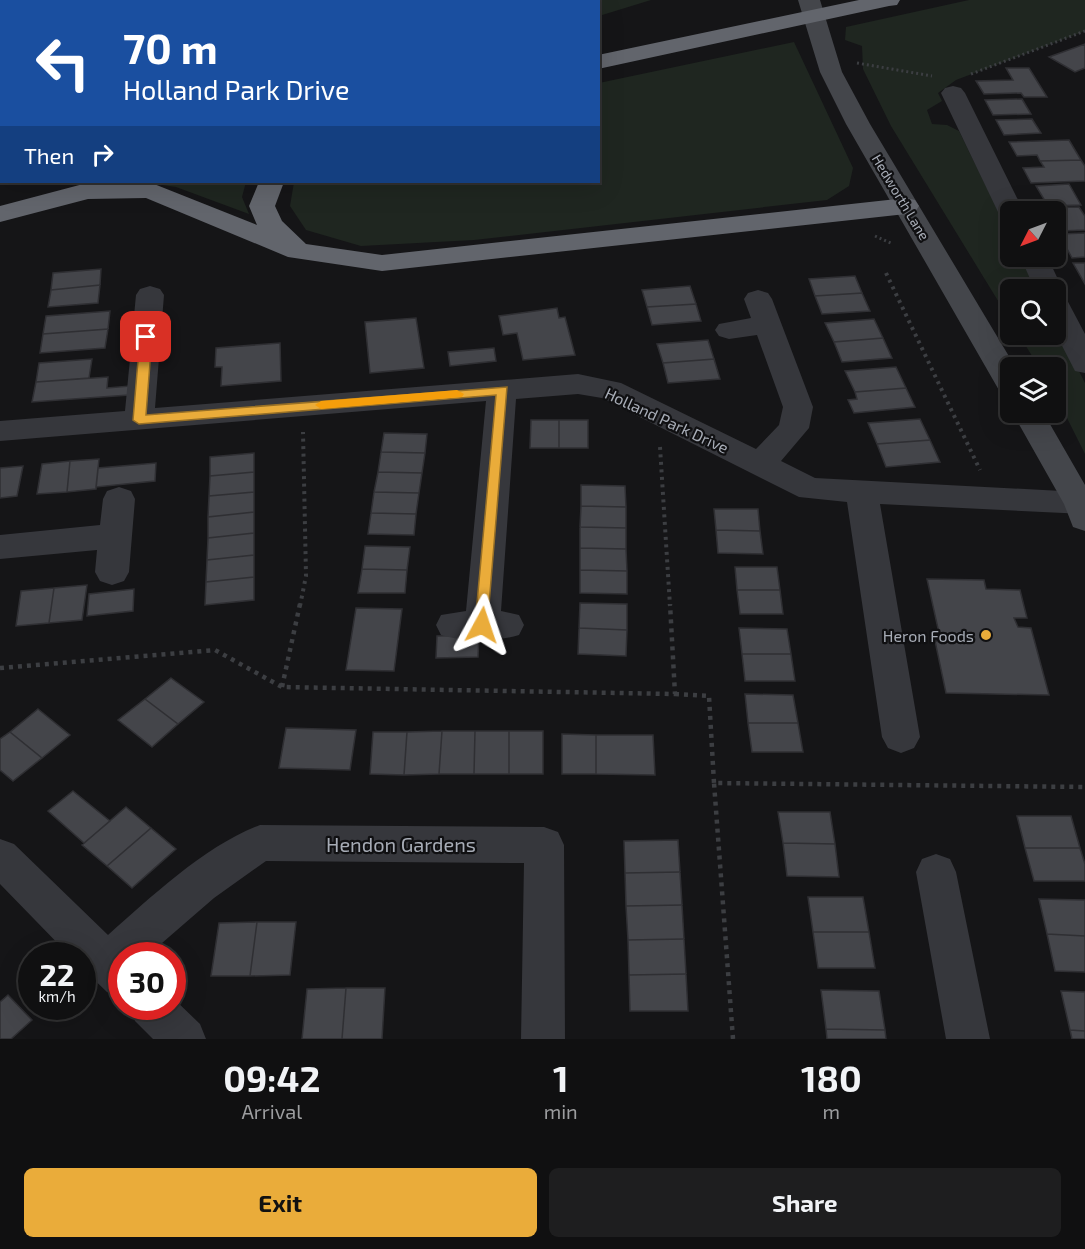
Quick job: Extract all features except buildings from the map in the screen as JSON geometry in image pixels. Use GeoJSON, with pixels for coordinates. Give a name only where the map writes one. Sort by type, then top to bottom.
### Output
{"type":"FeatureCollection","features":[{"type":"Feature","properties":{"kind":"highway"},"geometry":{"type":"LineString","coordinates":[[600,62],[889,0]]}},
{"type":"Feature","properties":{"kind":"highway"},"geometry":{"type":"LineString","coordinates":[[600,41],[633,33]]}},
{"type":"Feature","properties":{"kind":"highway"},"geometry":{"type":"LineString","coordinates":[[600,67],[676,46]]}},
{"type":"Feature","properties":{"kind":"highway"},"geometry":{"type":"LineString","coordinates":[[0,195],[48,183]]}},
{"type":"Feature","properties":{"kind":"highway"},"geometry":{"type":"LineString","coordinates":[[272,183],[262,206],[270,225],[298,251]]}},
{"type":"Feature","properties":{"kind":"highway"},"geometry":{"type":"LineString","coordinates":[[0,214],[87,191],[149,190],[298,251],[382,263],[906,206]]}},
{"type":"Feature","properties":{"kind":"street","name":"Hedworth Lane"},"geometry":{"type":"LineString","coordinates":[[809,0],[831,72],[852,114],[1000,366]]}},
{"type":"Feature","properties":{"kind":"street"},"geometry":{"type":"LineString","coordinates":[[934,115],[961,94],[1006,201]]}},
{"type":"Feature","properties":{"kind":"street"},"geometry":{"type":"LineString","coordinates":[[139,420],[150,295]]}},
{"type":"Feature","properties":{"kind":"street"},"geometry":{"type":"LineString","coordinates":[[729,330],[763,311],[798,407],[794,428],[761,464]]}},
{"type":"Feature","properties":{"kind":"street"},"geometry":{"type":"LineString","coordinates":[[1066,325],[1085,364]]}},
{"type":"Feature","properties":{"kind":"street","name":"Holland Park Drive"},"geometry":{"type":"LineString","coordinates":[[0,431],[578,384],[610,390],[810,489],[995,499],[1080,498]]}},
{"type":"Feature","properties":{"kind":"street"},"geometry":{"type":"LineString","coordinates":[[481,625],[502,390]]}},
{"type":"Feature","properties":{"kind":"street"},"geometry":{"type":"LineString","coordinates":[[1034,423],[1080,498]]}},
{"type":"Feature","properties":{"kind":"street"},"geometry":{"type":"LineString","coordinates":[[862,493],[902,737]]}},
{"type":"Feature","properties":{"kind":"street"},"geometry":{"type":"LineString","coordinates":[[111,572],[119,499]]}},
{"type":"Feature","properties":{"kind":"street"},"geometry":{"type":"LineString","coordinates":[[0,547],[116,536]]}},
{"type":"Feature","properties":{"kind":"street","name":"Hendon Gardens"},"geometry":{"type":"LineString","coordinates":[[138,942],[160,915],[230,861],[260,843],[544,845],[543,1039]]}},
{"type":"Feature","properties":{"kind":"street"},"geometry":{"type":"LineString","coordinates":[[0,857],[108,965]]}},
{"type":"Feature","properties":{"kind":"street"},"geometry":{"type":"LineString","coordinates":[[936,872],[968,1039]]}},
{"type":"Feature","properties":{"kind":"street"},"geometry":{"type":"LineString","coordinates":[[165,1020],[184,1039]]}},
{"type":"Feature","properties":{"kind":"path"},"geometry":{"type":"LineString","coordinates":[[961,94],[1085,32]]}},
{"type":"Feature","properties":{"kind":"path"},"geometry":{"type":"LineString","coordinates":[[850,62],[932,76]]}},
{"type":"Feature","properties":{"kind":"path"},"geometry":{"type":"LineString","coordinates":[[886,273],[995,499]]}},
{"type":"Feature","properties":{"kind":"path"},"geometry":{"type":"LineString","coordinates":[[282,687],[306,576],[303,406]]}},
{"type":"Feature","properties":{"kind":"path"},"geometry":{"type":"LineString","coordinates":[[675,694],[709,696],[733,1039]]}},
{"type":"Feature","properties":{"kind":"path"},"geometry":{"type":"LineString","coordinates":[[714,783],[1085,787]]}},
{"type":"Feature","properties":{"kind":"shaded area"},"geometry":{"type":"Polygon","coordinates":[[[600,0],[651,0],[600,16],[600,0]]]}},
{"type":"Feature","properties":{"kind":"shaded area"},"geometry":{"type":"Polygon","coordinates":[[[969,0],[1085,0],[1085,31],[956,80],[938,93],[942,101],[927,110],[932,124],[947,125],[959,131],[1000,215],[1000,267],[1026,267],[1033,279],[1000,279],[1000,304],[891,126],[863,69],[862,46],[845,40],[846,27],[969,0]]]}},
{"type":"Feature","properties":{"kind":"shaded area"},"geometry":{"type":"Polygon","coordinates":[[[794,42],[853,168],[849,186],[827,200],[474,240],[361,246],[306,230],[290,206],[294,183],[600,183],[600,83],[794,42]]]}},
{"type":"Feature","properties":{"kind":"shaded area"},"geometry":{"type":"Polygon","coordinates":[[[148,183],[246,183],[242,197],[249,214],[176,187],[148,183]]]}},
{"type":"Feature","properties":{"kind":"shaded area"},"geometry":{"type":"Polygon","coordinates":[[[1025,345],[1066,345],[1085,383],[1085,454],[1066,416],[1066,357],[1033,357],[1025,345]]]}},
{"type":"Feature","properties":{"kind":"slow traffic"},"geometry":{"type":"LineString","coordinates":[[321,405],[457,394]]}},
{"type":"Feature","properties":{"kind":"place","name":"Heron Foods"},"geometry":{"type":"Point","coordinates":[986,635]}},
{"type":"Feature","properties":{"kind":"route"},"geometry":{"type":"LineString","coordinates":[[146,337],[139,420],[502,390],[482,625]]}}]}
